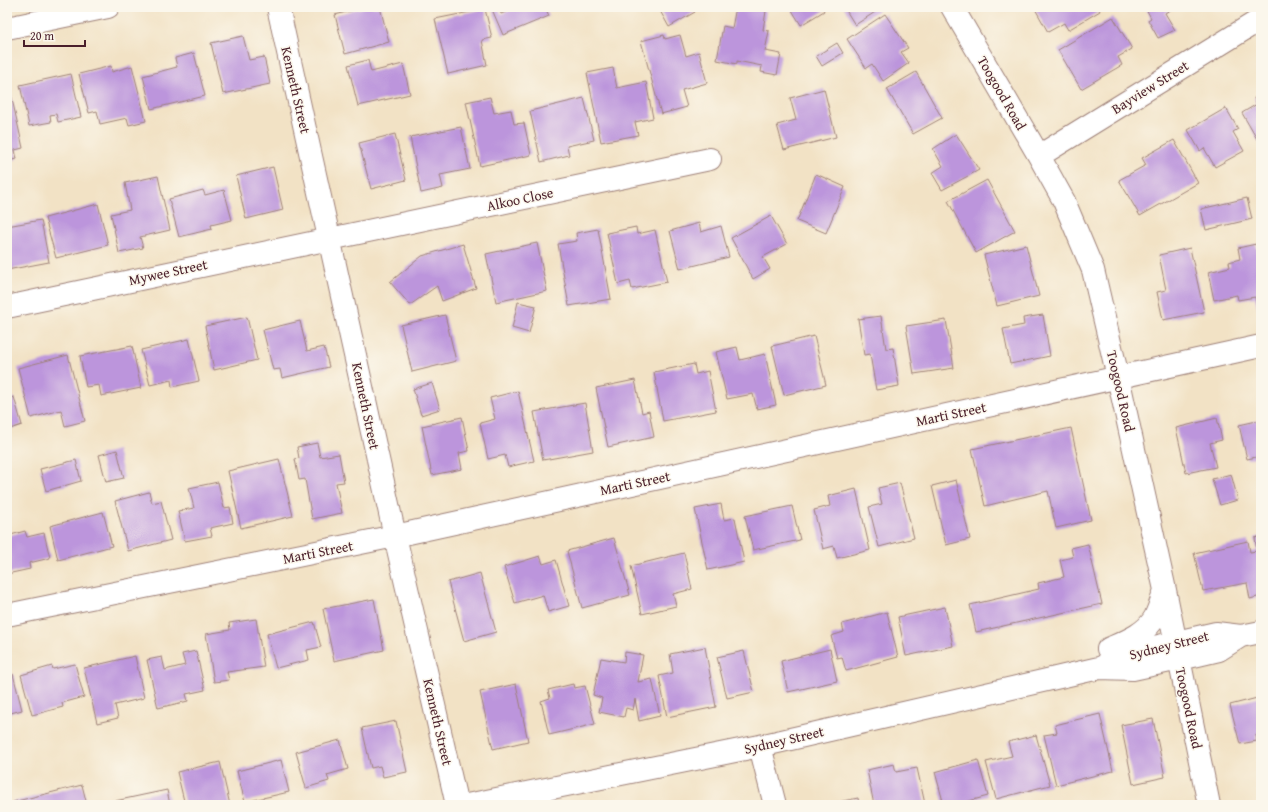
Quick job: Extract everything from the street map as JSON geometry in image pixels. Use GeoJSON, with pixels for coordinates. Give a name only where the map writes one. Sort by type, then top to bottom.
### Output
{"type":"FeatureCollection","features":[{"type":"Feature","properties":{"kind":"street"},"geometry":{"type":"LineString","coordinates":[[7,28],[108,7]]}},
{"type":"Feature","properties":{"kind":"street","name":"Kenneth Street"},"geometry":{"type":"LineString","coordinates":[[278,7],[395,536],[457,805]]}},
{"type":"Feature","properties":{"kind":"street","name":"Toogood Road"},"geometry":{"type":"LineString","coordinates":[[952,7],[1064,201],[1093,270],[1165,590],[1209,805]]}},
{"type":"Feature","properties":{"kind":"street","name":"Bayview Street"},"geometry":{"type":"LineString","coordinates":[[1039,156],[1261,18]]}},
{"type":"Feature","properties":{"kind":"street","name":"Alkoo Close"},"geometry":{"type":"LineString","coordinates":[[330,238],[710,159]]}},
{"type":"Feature","properties":{"kind":"street","name":"Mywee Street"},"geometry":{"type":"LineString","coordinates":[[7,307],[330,238]]}},
{"type":"Feature","properties":{"kind":"street","name":"Marti Street"},"geometry":{"type":"LineString","coordinates":[[7,615],[395,536],[1261,346]]}},
{"type":"Feature","properties":{"kind":"street"},"geometry":{"type":"LineString","coordinates":[[1044,680],[1138,634],[1149,625],[1154,618],[1165,590]]}},
{"type":"Feature","properties":{"kind":"street","name":"Sydney Street"},"geometry":{"type":"LineString","coordinates":[[467,805],[760,746],[1099,668],[1133,669],[1177,651],[1219,650],[1251,634]]}},
{"type":"Feature","properties":{"kind":"street"},"geometry":{"type":"LineString","coordinates":[[760,746],[775,805]]}},
{"type":"Feature","properties":{"kind":"building"},"geometry":{"type":"Polygon","coordinates":[[[365,7],[380,7],[389,42],[345,54],[335,15],[365,7]]]}},
{"type":"Feature","properties":{"kind":"building"},"geometry":{"type":"Polygon","coordinates":[[[491,7],[499,7],[501,14],[518,7],[545,7],[549,16],[503,35],[491,7]]]}},
{"type":"Feature","properties":{"kind":"building"},"geometry":{"type":"Polygon","coordinates":[[[661,7],[692,7],[695,12],[669,27],[659,9],[661,7]]]}},
{"type":"Feature","properties":{"kind":"building"},"geometry":{"type":"Polygon","coordinates":[[[736,7],[766,11],[763,30],[769,31],[765,51],[781,54],[777,75],[761,72],[762,66],[737,61],[737,64],[717,60],[723,26],[732,28],[736,7]]]}},
{"type":"Feature","properties":{"kind":"building"},"geometry":{"type":"Polygon","coordinates":[[[790,7],[822,7],[824,11],[801,25],[790,7]]]}},
{"type":"Feature","properties":{"kind":"building"},"geometry":{"type":"Polygon","coordinates":[[[844,7],[883,7],[855,25],[844,7]]]}},
{"type":"Feature","properties":{"kind":"building"},"geometry":{"type":"Polygon","coordinates":[[[1034,7],[1098,7],[1100,11],[1068,30],[1064,23],[1048,32],[1034,7]]]}},
{"type":"Feature","properties":{"kind":"building"},"geometry":{"type":"Polygon","coordinates":[[[1145,7],[1175,7],[1165,13],[1175,30],[1158,38],[1148,20],[1151,18],[1145,7]]]}},
{"type":"Feature","properties":{"kind":"building"},"geometry":{"type":"Polygon","coordinates":[[[485,9],[492,38],[482,40],[487,65],[448,74],[435,19],[485,9]]]}},
{"type":"Feature","properties":{"kind":"building"},"geometry":{"type":"Polygon","coordinates":[[[885,14],[908,48],[901,52],[909,63],[883,81],[872,64],[866,68],[847,39],[885,14]]]}},
{"type":"Feature","properties":{"kind":"building"},"geometry":{"type":"Polygon","coordinates":[[[1113,17],[1132,49],[1118,57],[1122,65],[1081,89],[1058,50],[1113,17]]]}},
{"type":"Feature","properties":{"kind":"building"},"geometry":{"type":"Polygon","coordinates":[[[664,35],[665,39],[680,35],[686,56],[699,52],[707,83],[682,90],[687,107],[661,114],[641,41],[664,35]]]}},
{"type":"Feature","properties":{"kind":"building"},"geometry":{"type":"Polygon","coordinates":[[[243,36],[249,60],[264,57],[270,84],[223,94],[211,43],[243,36]]]}},
{"type":"Feature","properties":{"kind":"building"},"geometry":{"type":"Polygon","coordinates":[[[837,43],[843,53],[822,66],[816,56],[837,43]]]}},
{"type":"Feature","properties":{"kind":"building"},"geometry":{"type":"Polygon","coordinates":[[[194,53],[205,96],[151,109],[143,76],[177,67],[175,58],[194,53]]]}},
{"type":"Feature","properties":{"kind":"building"},"geometry":{"type":"Polygon","coordinates":[[[368,60],[371,72],[403,64],[410,94],[358,106],[348,65],[368,60]]]}},
{"type":"Feature","properties":{"kind":"building"},"geometry":{"type":"Polygon","coordinates":[[[111,66],[112,72],[132,66],[146,121],[129,125],[127,118],[100,124],[97,111],[89,113],[79,74],[111,66]]]}},
{"type":"Feature","properties":{"kind":"building"},"geometry":{"type":"Polygon","coordinates":[[[613,68],[617,88],[646,82],[653,118],[635,122],[638,135],[601,142],[587,73],[613,68]]]}},
{"type":"Feature","properties":{"kind":"building"},"geometry":{"type":"Polygon","coordinates":[[[916,72],[942,118],[913,134],[887,89],[916,72]]]}},
{"type":"Feature","properties":{"kind":"building"},"geometry":{"type":"Polygon","coordinates":[[[71,74],[81,117],[58,122],[56,114],[50,115],[51,122],[29,126],[20,85],[71,74]]]}},
{"type":"Feature","properties":{"kind":"building"},"geometry":{"type":"Polygon","coordinates":[[[824,89],[836,137],[784,150],[777,125],[796,120],[790,98],[824,89]]]}},
{"type":"Feature","properties":{"kind":"building"},"geometry":{"type":"Polygon","coordinates":[[[10,90],[23,148],[15,150],[17,159],[7,161],[7,91],[10,90]]]}},
{"type":"Feature","properties":{"kind":"building"},"geometry":{"type":"Polygon","coordinates":[[[1261,94],[1261,146],[1242,113],[1257,104],[1254,98],[1261,94]]]}},
{"type":"Feature","properties":{"kind":"building"},"geometry":{"type":"Polygon","coordinates":[[[490,97],[494,113],[511,110],[514,124],[524,123],[531,155],[480,166],[466,102],[490,97]]]}},
{"type":"Feature","properties":{"kind":"building"},"geometry":{"type":"Polygon","coordinates":[[[584,98],[594,140],[567,146],[569,155],[541,162],[530,111],[584,98]]]}},
{"type":"Feature","properties":{"kind":"building"},"geometry":{"type":"Polygon","coordinates":[[[1226,108],[1238,129],[1233,132],[1244,151],[1215,167],[1204,148],[1200,151],[1188,130],[1226,108]]]}},
{"type":"Feature","properties":{"kind":"building"},"geometry":{"type":"Polygon","coordinates":[[[461,127],[470,169],[440,175],[443,188],[421,193],[410,137],[461,127]]]}},
{"type":"Feature","properties":{"kind":"building"},"geometry":{"type":"Polygon","coordinates":[[[395,134],[406,180],[371,189],[359,143],[395,134]]]}},
{"type":"Feature","properties":{"kind":"building"},"geometry":{"type":"Polygon","coordinates":[[[956,134],[979,170],[942,190],[932,173],[943,166],[933,149],[956,134]]]}},
{"type":"Feature","properties":{"kind":"building"},"geometry":{"type":"Polygon","coordinates":[[[1174,140],[1198,183],[1140,216],[1119,180],[1146,165],[1142,158],[1174,140]]]}},
{"type":"Feature","properties":{"kind":"building"},"geometry":{"type":"Polygon","coordinates":[[[273,167],[283,210],[246,219],[236,176],[273,167]]]}},
{"type":"Feature","properties":{"kind":"building"},"geometry":{"type":"Polygon","coordinates":[[[816,174],[845,187],[826,233],[797,221],[816,174]]]}},
{"type":"Feature","properties":{"kind":"building"},"geometry":{"type":"Polygon","coordinates":[[[158,176],[170,230],[140,237],[143,248],[119,253],[111,214],[130,210],[125,183],[158,176]]]}},
{"type":"Feature","properties":{"kind":"building"},"geometry":{"type":"Polygon","coordinates":[[[987,180],[1015,231],[976,253],[948,201],[987,180]]]}},
{"type":"Feature","properties":{"kind":"building"},"geometry":{"type":"Polygon","coordinates":[[[7,189],[11,202],[7,202],[7,189]]]}},
{"type":"Feature","properties":{"kind":"building"},"geometry":{"type":"Polygon","coordinates":[[[203,190],[205,195],[224,190],[232,220],[211,225],[212,229],[179,237],[169,199],[203,190]]]}},
{"type":"Feature","properties":{"kind":"building"},"geometry":{"type":"Polygon","coordinates":[[[1247,198],[1252,219],[1206,230],[1201,209],[1247,198]]]}},
{"type":"Feature","properties":{"kind":"building"},"geometry":{"type":"Polygon","coordinates":[[[98,204],[108,245],[56,258],[45,218],[98,204]]]}},
{"type":"Feature","properties":{"kind":"building"},"geometry":{"type":"Polygon","coordinates":[[[771,216],[787,244],[763,257],[770,269],[753,279],[731,238],[771,216]]]}},
{"type":"Feature","properties":{"kind":"building"},"geometry":{"type":"Polygon","coordinates":[[[41,220],[49,262],[7,270],[7,241],[10,240],[7,226],[41,220]]]}},
{"type":"Feature","properties":{"kind":"building"},"geometry":{"type":"Polygon","coordinates":[[[699,223],[701,232],[721,226],[729,257],[680,269],[670,231],[699,223]]]}},
{"type":"Feature","properties":{"kind":"building"},"geometry":{"type":"Polygon","coordinates":[[[636,227],[637,234],[655,230],[667,282],[632,289],[630,281],[618,284],[607,233],[636,227]]]}},
{"type":"Feature","properties":{"kind":"building"},"geometry":{"type":"Polygon","coordinates":[[[598,229],[611,299],[569,306],[558,244],[577,241],[576,233],[598,229]]]}},
{"type":"Feature","properties":{"kind":"building"},"geometry":{"type":"Polygon","coordinates":[[[537,243],[547,291],[496,302],[486,254],[537,243]]]}},
{"type":"Feature","properties":{"kind":"building"},"geometry":{"type":"Polygon","coordinates":[[[463,244],[476,288],[442,301],[437,286],[410,305],[390,282],[422,256],[463,244]]]}},
{"type":"Feature","properties":{"kind":"building"},"geometry":{"type":"Polygon","coordinates":[[[1256,244],[1261,267],[1261,310],[1258,310],[1255,297],[1238,300],[1237,295],[1214,300],[1208,272],[1230,267],[1229,262],[1240,259],[1238,248],[1256,244]]]}},
{"type":"Feature","properties":{"kind":"building"},"geometry":{"type":"Polygon","coordinates":[[[1026,245],[1039,296],[997,306],[984,255],[1026,245]]]}},
{"type":"Feature","properties":{"kind":"building"},"geometry":{"type":"Polygon","coordinates":[[[1190,248],[1204,312],[1163,320],[1157,292],[1166,290],[1159,255],[1190,248]]]}},
{"type":"Feature","properties":{"kind":"building"},"geometry":{"type":"Polygon","coordinates":[[[518,302],[536,306],[529,333],[512,328],[518,302]]]}},
{"type":"Feature","properties":{"kind":"building"},"geometry":{"type":"Polygon","coordinates":[[[445,315],[456,361],[412,372],[401,325],[445,315]]]}},
{"type":"Feature","properties":{"kind":"building"},"geometry":{"type":"Polygon","coordinates":[[[1043,315],[1050,356],[1010,364],[1003,329],[1024,325],[1023,318],[1043,315]]]}},
{"type":"Feature","properties":{"kind":"building"},"geometry":{"type":"Polygon","coordinates":[[[881,316],[886,349],[893,348],[899,386],[876,390],[870,354],[864,355],[858,319],[881,316]]]}},
{"type":"Feature","properties":{"kind":"building"},"geometry":{"type":"Polygon","coordinates":[[[247,317],[257,360],[214,370],[205,326],[247,317]]]}},
{"type":"Feature","properties":{"kind":"building"},"geometry":{"type":"Polygon","coordinates":[[[946,320],[954,368],[914,374],[906,326],[946,320]]]}},
{"type":"Feature","properties":{"kind":"building"},"geometry":{"type":"Polygon","coordinates":[[[300,321],[307,351],[324,347],[329,367],[282,378],[280,369],[273,370],[263,330],[300,321]]]}},
{"type":"Feature","properties":{"kind":"building"},"geometry":{"type":"Polygon","coordinates":[[[814,336],[826,385],[784,395],[772,346],[814,336]]]}},
{"type":"Feature","properties":{"kind":"building"},"geometry":{"type":"Polygon","coordinates":[[[189,339],[199,381],[172,387],[171,380],[150,385],[141,350],[189,339]]]}},
{"type":"Feature","properties":{"kind":"building"},"geometry":{"type":"Polygon","coordinates":[[[132,346],[141,388],[101,396],[99,385],[86,387],[80,356],[132,346]]]}},
{"type":"Feature","properties":{"kind":"building"},"geometry":{"type":"Polygon","coordinates":[[[737,347],[740,360],[765,354],[776,405],[757,409],[753,394],[727,399],[716,352],[737,347]]]}},
{"type":"Feature","properties":{"kind":"building"},"geometry":{"type":"Polygon","coordinates":[[[68,355],[85,421],[65,426],[61,410],[31,418],[18,368],[68,355]]]}},
{"type":"Feature","properties":{"kind":"building"},"geometry":{"type":"Polygon","coordinates":[[[694,364],[696,374],[708,371],[716,411],[663,421],[654,372],[694,364]]]}},
{"type":"Feature","properties":{"kind":"building"},"geometry":{"type":"Polygon","coordinates":[[[635,380],[642,413],[649,411],[654,437],[608,447],[596,388],[635,380]]]}},
{"type":"Feature","properties":{"kind":"building"},"geometry":{"type":"Polygon","coordinates":[[[432,383],[440,409],[421,415],[413,389],[432,383]]]}},
{"type":"Feature","properties":{"kind":"building"},"geometry":{"type":"Polygon","coordinates":[[[518,391],[534,461],[508,467],[505,455],[488,459],[480,423],[495,419],[490,398],[518,391]]]}},
{"type":"Feature","properties":{"kind":"building"},"geometry":{"type":"Polygon","coordinates":[[[7,396],[8,398],[14,397],[22,425],[7,430],[7,396]]]}},
{"type":"Feature","properties":{"kind":"building"},"geometry":{"type":"Polygon","coordinates":[[[585,403],[593,451],[543,460],[534,412],[585,403]]]}},
{"type":"Feature","properties":{"kind":"building"},"geometry":{"type":"Polygon","coordinates":[[[462,417],[469,451],[459,453],[462,469],[432,475],[422,426],[462,417]]]}},
{"type":"Feature","properties":{"kind":"building"},"geometry":{"type":"Polygon","coordinates":[[[1217,418],[1222,440],[1210,443],[1216,467],[1186,473],[1176,428],[1217,418]]]}},
{"type":"Feature","properties":{"kind":"building"},"geometry":{"type":"Polygon","coordinates":[[[1261,420],[1261,456],[1247,459],[1239,425],[1261,420]]]}},
{"type":"Feature","properties":{"kind":"building"},"geometry":{"type":"Polygon","coordinates":[[[1071,428],[1091,520],[1056,528],[1048,491],[985,506],[972,449],[1071,428]]]}},
{"type":"Feature","properties":{"kind":"building"},"geometry":{"type":"Polygon","coordinates":[[[317,443],[320,457],[339,454],[344,482],[336,483],[342,513],[312,519],[305,479],[299,480],[295,459],[299,458],[297,447],[317,443]]]}},
{"type":"Feature","properties":{"kind":"building"},"geometry":{"type":"Polygon","coordinates":[[[117,450],[124,478],[106,482],[99,455],[117,450]]]}},
{"type":"Feature","properties":{"kind":"building"},"geometry":{"type":"Polygon","coordinates":[[[279,459],[293,516],[241,528],[228,471],[279,459]]]}},
{"type":"Feature","properties":{"kind":"building"},"geometry":{"type":"Polygon","coordinates":[[[76,460],[81,481],[46,491],[40,469],[76,460]]]}},
{"type":"Feature","properties":{"kind":"building"},"geometry":{"type":"Polygon","coordinates":[[[1231,474],[1238,500],[1220,505],[1212,479],[1231,474]]]}},
{"type":"Feature","properties":{"kind":"building"},"geometry":{"type":"Polygon","coordinates":[[[956,480],[970,539],[946,545],[932,486],[956,480]]]}},
{"type":"Feature","properties":{"kind":"building"},"geometry":{"type":"Polygon","coordinates":[[[218,482],[224,508],[230,507],[233,523],[210,528],[212,536],[185,541],[178,511],[194,508],[189,488],[218,482]]]}},
{"type":"Feature","properties":{"kind":"building"},"geometry":{"type":"Polygon","coordinates":[[[900,483],[914,538],[879,547],[869,507],[882,504],[878,488],[900,483]]]}},
{"type":"Feature","properties":{"kind":"building"},"geometry":{"type":"Polygon","coordinates":[[[856,489],[870,550],[837,558],[834,546],[823,549],[814,510],[830,506],[828,496],[856,489]]]}},
{"type":"Feature","properties":{"kind":"building"},"geometry":{"type":"Polygon","coordinates":[[[149,492],[152,503],[161,501],[171,540],[128,551],[115,501],[149,492]]]}},
{"type":"Feature","properties":{"kind":"building"},"geometry":{"type":"Polygon","coordinates":[[[721,504],[724,520],[735,518],[744,562],[708,570],[695,509],[721,504]]]}},
{"type":"Feature","properties":{"kind":"building"},"geometry":{"type":"Polygon","coordinates":[[[792,506],[800,540],[753,550],[745,516],[792,506]]]}},
{"type":"Feature","properties":{"kind":"building"},"geometry":{"type":"Polygon","coordinates":[[[103,512],[112,546],[58,560],[50,526],[103,512]]]}},
{"type":"Feature","properties":{"kind":"building"},"geometry":{"type":"Polygon","coordinates":[[[25,531],[27,537],[44,533],[50,558],[29,563],[30,569],[7,574],[7,536],[25,531]]]}},
{"type":"Feature","properties":{"kind":"building"},"geometry":{"type":"Polygon","coordinates":[[[1261,536],[1261,596],[1250,599],[1247,583],[1203,591],[1194,553],[1248,541],[1250,552],[1257,551],[1255,538],[1261,536]]]}},
{"type":"Feature","properties":{"kind":"building"},"geometry":{"type":"Polygon","coordinates":[[[614,538],[630,595],[582,608],[567,551],[614,538]]]}},
{"type":"Feature","properties":{"kind":"building"},"geometry":{"type":"Polygon","coordinates":[[[1088,544],[1102,604],[976,632],[970,605],[1039,589],[1038,583],[1064,577],[1060,560],[1073,557],[1071,548],[1088,544]]]}},
{"type":"Feature","properties":{"kind":"building"},"geometry":{"type":"Polygon","coordinates":[[[684,553],[692,589],[673,594],[676,606],[642,614],[631,566],[684,553]]]}},
{"type":"Feature","properties":{"kind":"building"},"geometry":{"type":"Polygon","coordinates":[[[540,556],[543,564],[556,560],[569,606],[548,612],[543,595],[515,603],[504,567],[540,556]]]}},
{"type":"Feature","properties":{"kind":"building"},"geometry":{"type":"Polygon","coordinates":[[[480,573],[496,632],[464,641],[448,582],[480,573]]]}},
{"type":"Feature","properties":{"kind":"building"},"geometry":{"type":"Polygon","coordinates":[[[374,599],[384,650],[334,661],[323,609],[374,599]]]}},
{"type":"Feature","properties":{"kind":"building"},"geometry":{"type":"Polygon","coordinates":[[[945,607],[953,646],[906,656],[898,617],[945,607]]]}},
{"type":"Feature","properties":{"kind":"building"},"geometry":{"type":"Polygon","coordinates":[[[887,612],[898,657],[846,671],[842,657],[837,658],[831,636],[844,632],[842,624],[887,612]]]}},
{"type":"Feature","properties":{"kind":"building"},"geometry":{"type":"Polygon","coordinates":[[[256,619],[264,667],[227,672],[229,680],[214,682],[206,634],[230,630],[229,623],[256,619]]]}},
{"type":"Feature","properties":{"kind":"building"},"geometry":{"type":"Polygon","coordinates":[[[314,622],[321,647],[307,650],[309,660],[276,668],[267,634],[314,622]]]}},
{"type":"Feature","properties":{"kind":"building"},"geometry":{"type":"Polygon","coordinates":[[[705,647],[716,707],[667,717],[659,676],[673,673],[670,654],[705,647]]]}},
{"type":"Feature","properties":{"kind":"building"},"geometry":{"type":"Polygon","coordinates":[[[830,649],[837,681],[788,692],[781,661],[830,649]]]}},
{"type":"Feature","properties":{"kind":"building"},"geometry":{"type":"Polygon","coordinates":[[[196,651],[205,690],[186,694],[188,701],[158,708],[147,660],[162,657],[165,670],[185,665],[182,654],[196,651]]]}},
{"type":"Feature","properties":{"kind":"building"},"geometry":{"type":"Polygon","coordinates":[[[744,651],[754,692],[727,698],[717,657],[744,651]]]}},
{"type":"Feature","properties":{"kind":"building"},"geometry":{"type":"Polygon","coordinates":[[[625,652],[643,655],[638,682],[652,679],[660,716],[639,721],[635,699],[633,710],[626,708],[624,717],[599,712],[602,698],[593,695],[601,658],[624,662],[625,652]]]}},
{"type":"Feature","properties":{"kind":"building"},"geometry":{"type":"Polygon","coordinates":[[[135,656],[144,698],[115,705],[118,718],[97,723],[84,668],[135,656]]]}},
{"type":"Feature","properties":{"kind":"building"},"geometry":{"type":"Polygon","coordinates":[[[75,664],[84,697],[62,703],[63,707],[32,715],[21,675],[52,666],[53,669],[75,664]]]}},
{"type":"Feature","properties":{"kind":"building"},"geometry":{"type":"Polygon","coordinates":[[[13,674],[22,710],[7,714],[7,675],[13,674]]]}},
{"type":"Feature","properties":{"kind":"building"},"geometry":{"type":"Polygon","coordinates":[[[516,684],[528,741],[493,749],[480,692],[516,684]]]}},
{"type":"Feature","properties":{"kind":"building"},"geometry":{"type":"Polygon","coordinates":[[[573,684],[574,688],[585,686],[595,724],[549,735],[541,701],[550,698],[548,690],[573,684]]]}},
{"type":"Feature","properties":{"kind":"building"},"geometry":{"type":"Polygon","coordinates":[[[1261,697],[1261,734],[1256,735],[1257,741],[1240,744],[1230,705],[1261,697]]]}},
{"type":"Feature","properties":{"kind":"building"},"geometry":{"type":"Polygon","coordinates":[[[1100,714],[1113,771],[1056,785],[1044,735],[1057,733],[1055,725],[1100,714]]]}},
{"type":"Feature","properties":{"kind":"building"},"geometry":{"type":"Polygon","coordinates":[[[1153,719],[1165,777],[1133,784],[1121,725],[1153,719]]]}},
{"type":"Feature","properties":{"kind":"building"},"geometry":{"type":"Polygon","coordinates":[[[396,721],[407,772],[383,777],[380,766],[371,768],[362,728],[396,721]]]}},
{"type":"Feature","properties":{"kind":"building"},"geometry":{"type":"Polygon","coordinates":[[[1036,735],[1050,785],[996,799],[986,762],[1012,756],[1008,742],[1036,735]]]}},
{"type":"Feature","properties":{"kind":"building"},"geometry":{"type":"Polygon","coordinates":[[[340,740],[348,769],[327,775],[329,781],[306,788],[296,752],[340,740]]]}},
{"type":"Feature","properties":{"kind":"building"},"geometry":{"type":"Polygon","coordinates":[[[281,760],[289,792],[245,802],[237,771],[281,760]]]}},
{"type":"Feature","properties":{"kind":"building"},"geometry":{"type":"Polygon","coordinates":[[[978,760],[988,796],[954,805],[944,805],[935,772],[978,760]]]}},
{"type":"Feature","properties":{"kind":"building"},"geometry":{"type":"Polygon","coordinates":[[[220,762],[230,805],[185,805],[177,772],[220,762]]]}},
{"type":"Feature","properties":{"kind":"building"},"geometry":{"type":"Polygon","coordinates":[[[894,764],[896,772],[917,768],[925,804],[874,805],[867,770],[894,764]]]}},
{"type":"Feature","properties":{"kind":"building"},"geometry":{"type":"Polygon","coordinates":[[[82,785],[87,805],[14,805],[13,802],[82,785]]]}},
{"type":"Feature","properties":{"kind":"building"},"geometry":{"type":"Polygon","coordinates":[[[167,790],[170,805],[115,805],[115,801],[167,790]]]}},
{"type":"Feature","properties":{"kind":"building"},"geometry":{"type":"Polygon","coordinates":[[[858,798],[859,805],[839,805],[838,802],[858,798]]]}}]}
